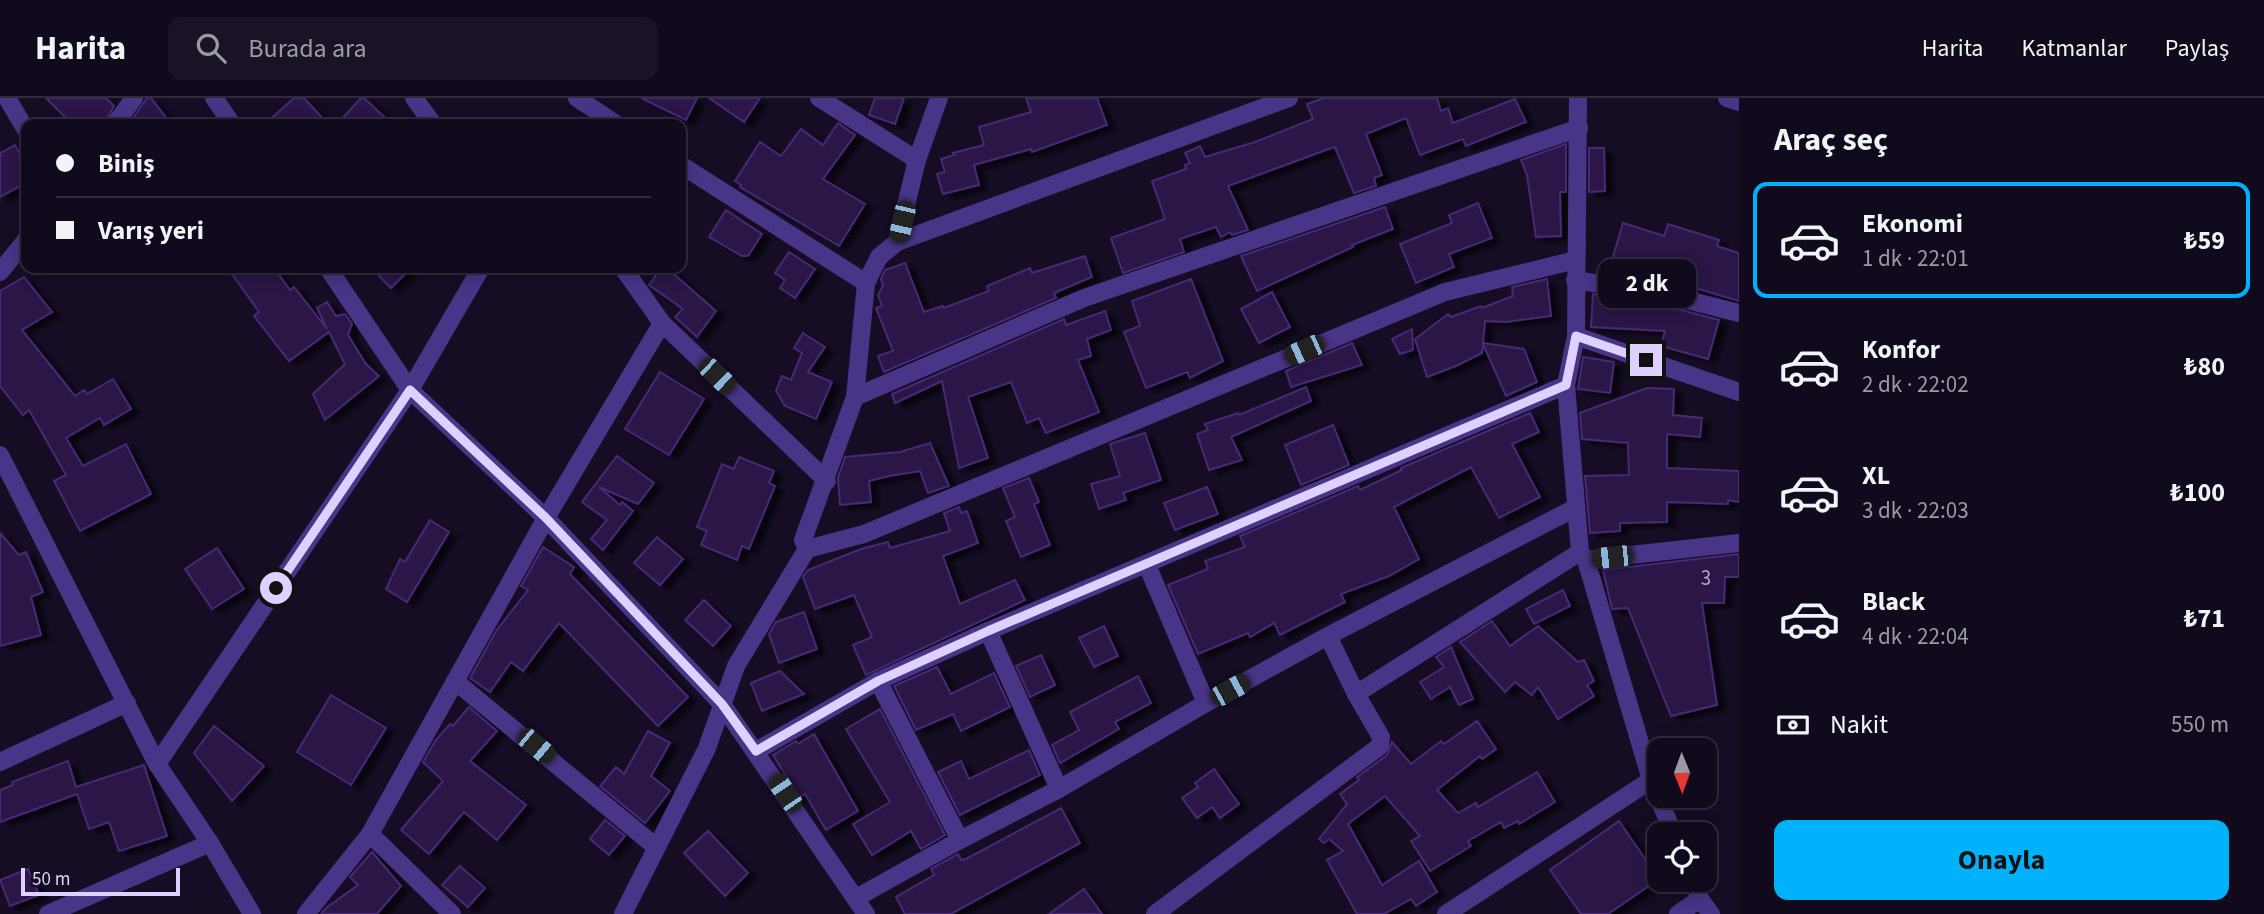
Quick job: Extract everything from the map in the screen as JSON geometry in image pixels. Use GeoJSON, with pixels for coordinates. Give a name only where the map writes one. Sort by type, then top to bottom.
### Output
{"type":"FeatureCollection","features":[{"type":"Feature","properties":{"kind":"street"},"geometry":{"type":"LineString","coordinates":[[7,98],[21,122]]}},
{"type":"Feature","properties":{"kind":"street"},"geometry":{"type":"LineString","coordinates":[[118,119],[134,98]]}},
{"type":"Feature","properties":{"kind":"street"},"geometry":{"type":"LineString","coordinates":[[214,98],[229,119]]}},
{"type":"Feature","properties":{"kind":"street"},"geometry":{"type":"LineString","coordinates":[[414,98],[429,119]]}},
{"type":"Feature","properties":{"kind":"street"},"geometry":{"type":"LineString","coordinates":[[577,98],[608,119]]}},
{"type":"Feature","properties":{"kind":"street"},"geometry":{"type":"LineString","coordinates":[[819,98],[917,160]]}},
{"type":"Feature","properties":{"kind":"street"},"geometry":{"type":"LineString","coordinates":[[897,242],[917,160],[939,98]]}},
{"type":"Feature","properties":{"kind":"street"},"geometry":{"type":"LineString","coordinates":[[807,550],[803,540],[827,481],[855,397],[866,283],[879,257],[897,242],[1289,98]]}},
{"type":"Feature","properties":{"kind":"street"},"geometry":{"type":"LineString","coordinates":[[1578,98],[1576,336],[1566,385],[1575,508],[1583,556],[1647,767]]}},
{"type":"Feature","properties":{"kind":"street"},"geometry":{"type":"LineString","coordinates":[[1727,98],[1739,102]]}},
{"type":"Feature","properties":{"kind":"street"},"geometry":{"type":"LineString","coordinates":[[855,397],[1084,298],[1579,128]]}},
{"type":"Feature","properties":{"kind":"street"},"geometry":{"type":"LineString","coordinates":[[686,168],[866,283]]}},
{"type":"Feature","properties":{"kind":"street"},"geometry":{"type":"LineString","coordinates":[[0,272],[21,246]]}},
{"type":"Feature","properties":{"kind":"street"},"geometry":{"type":"LineString","coordinates":[[623,914],[707,748],[736,666],[807,550],[877,529],[1445,292],[1576,260]]}},
{"type":"Feature","properties":{"kind":"street"},"geometry":{"type":"LineString","coordinates":[[331,273],[410,390],[546,518],[722,704],[866,914]]}},
{"type":"Feature","properties":{"kind":"street"},"geometry":{"type":"LineString","coordinates":[[157,764],[410,390],[478,273]]}},
{"type":"Feature","properties":{"kind":"street"},"geometry":{"type":"LineString","coordinates":[[627,273],[662,323],[827,481]]}},
{"type":"Feature","properties":{"kind":"street"},"geometry":{"type":"LineString","coordinates":[[1576,279],[1664,293],[1739,313]]}},
{"type":"Feature","properties":{"kind":"street"},"geometry":{"type":"LineString","coordinates":[[306,914],[370,834],[546,518],[662,323]]}},
{"type":"Feature","properties":{"kind":"street"},"geometry":{"type":"LineString","coordinates":[[1576,336],[1739,392]]}},
{"type":"Feature","properties":{"kind":"street"},"geometry":{"type":"LineString","coordinates":[[756,751],[878,681],[988,631],[1566,385]]}},
{"type":"Feature","properties":{"kind":"street"},"geometry":{"type":"LineString","coordinates":[[0,455],[157,764],[252,914]]}},
{"type":"Feature","properties":{"kind":"street"},"geometry":{"type":"LineString","coordinates":[[856,898],[1059,789],[1328,636],[1575,508]]}},
{"type":"Feature","properties":{"kind":"street"},"geometry":{"type":"LineString","coordinates":[[1356,694],[1583,556],[1739,542]]}},
{"type":"Feature","properties":{"kind":"street"},"geometry":{"type":"LineString","coordinates":[[1147,565],[1206,703]]}},
{"type":"Feature","properties":{"kind":"street"},"geometry":{"type":"LineString","coordinates":[[988,631],[1059,789]]}},
{"type":"Feature","properties":{"kind":"street"},"geometry":{"type":"LineString","coordinates":[[1155,914],[1380,746],[1381,737],[1356,694],[1328,636]]}},
{"type":"Feature","properties":{"kind":"street"},"geometry":{"type":"LineString","coordinates":[[455,681],[656,847]]}},
{"type":"Feature","properties":{"kind":"street"},"geometry":{"type":"LineString","coordinates":[[878,681],[960,840]]}},
{"type":"Feature","properties":{"kind":"street"},"geometry":{"type":"LineString","coordinates":[[0,762],[127,703]]}},
{"type":"Feature","properties":{"kind":"street"},"geometry":{"type":"LineString","coordinates":[[1446,914],[1647,783]]}},
{"type":"Feature","properties":{"kind":"street"},"geometry":{"type":"LineString","coordinates":[[370,834],[452,914]]}},
{"type":"Feature","properties":{"kind":"street"},"geometry":{"type":"LineString","coordinates":[[48,914],[209,843]]}},
{"type":"Feature","properties":{"kind":"street"},"geometry":{"type":"LineString","coordinates":[[1678,914],[1705,907]]}},
{"type":"Feature","properties":{"kind":"building"},"geometry":{"type":"Polygon","coordinates":[[[46,98],[106,98],[114,106],[107,119],[67,119],[46,98]]]}},
{"type":"Feature","properties":{"kind":"building"},"geometry":{"type":"Polygon","coordinates":[[[147,98],[151,98],[167,119],[132,119],[147,98]]]}},
{"type":"Feature","properties":{"kind":"building"},"geometry":{"type":"Polygon","coordinates":[[[294,98],[304,98],[323,119],[271,119],[294,98]]]}},
{"type":"Feature","properties":{"kind":"building"},"geometry":{"type":"Polygon","coordinates":[[[364,98],[387,119],[342,119],[364,98]]]}},
{"type":"Feature","properties":{"kind":"building"},"geometry":{"type":"Polygon","coordinates":[[[641,98],[697,98],[686,120],[641,98]]]}},
{"type":"Feature","properties":{"kind":"building"},"geometry":{"type":"Polygon","coordinates":[[[709,98],[760,98],[744,122],[709,98]]]}},
{"type":"Feature","properties":{"kind":"building"},"geometry":{"type":"Polygon","coordinates":[[[875,98],[904,98],[895,124],[869,115],[875,98]]]}},
{"type":"Feature","properties":{"kind":"building"},"geometry":{"type":"Polygon","coordinates":[[[1026,98],[1097,98],[1107,125],[1032,152],[1031,149],[974,165],[979,185],[943,194],[937,174],[945,172],[941,159],[984,145],[979,127],[1031,112],[1026,98]]]}},
{"type":"Feature","properties":{"kind":"building"},"geometry":{"type":"Polygon","coordinates":[[[1324,98],[1437,98],[1441,111],[1448,108],[1453,123],[1515,99],[1526,122],[1466,146],[1463,139],[1420,155],[1406,118],[1366,134],[1382,175],[1374,178],[1376,186],[1354,193],[1335,147],[1326,150],[1228,186],[1248,230],[1232,235],[1230,232],[1221,237],[1216,227],[1180,239],[1184,252],[1123,273],[1111,238],[1165,219],[1152,181],[1186,169],[1185,165],[1190,163],[1185,153],[1200,146],[1205,157],[1255,142],[1313,119],[1307,104],[1324,98]]]}},
{"type":"Feature","properties":{"kind":"building"},"geometry":{"type":"Polygon","coordinates":[[[838,123],[855,135],[823,179],[865,204],[839,246],[740,187],[735,181],[760,142],[781,156],[801,129],[823,145],[838,123]]]}},
{"type":"Feature","properties":{"kind":"building"},"geometry":{"type":"Polygon","coordinates":[[[1566,144],[1566,192],[1560,192],[1561,236],[1536,237],[1527,175],[1521,160],[1566,144]]]}},
{"type":"Feature","properties":{"kind":"building"},"geometry":{"type":"Polygon","coordinates":[[[15,145],[21,156],[21,186],[0,197],[0,153],[15,145]]]}},
{"type":"Feature","properties":{"kind":"building"},"geometry":{"type":"Polygon","coordinates":[[[1589,148],[1604,148],[1605,191],[1589,192],[1589,148]]]}},
{"type":"Feature","properties":{"kind":"building"},"geometry":{"type":"Polygon","coordinates":[[[1478,203],[1492,238],[1449,254],[1454,267],[1416,283],[1400,244],[1452,223],[1449,215],[1478,203]]]}},
{"type":"Feature","properties":{"kind":"building"},"geometry":{"type":"Polygon","coordinates":[[[1385,207],[1393,229],[1352,245],[1353,247],[1257,291],[1241,256],[1385,207]]]}},
{"type":"Feature","properties":{"kind":"building"},"geometry":{"type":"Polygon","coordinates":[[[726,210],[762,234],[748,256],[742,256],[709,237],[726,210]]]}},
{"type":"Feature","properties":{"kind":"building"},"geometry":{"type":"Polygon","coordinates":[[[1623,223],[1664,236],[1668,224],[1719,240],[1717,246],[1739,253],[1739,301],[1611,263],[1623,223]]]}},
{"type":"Feature","properties":{"kind":"building"},"geometry":{"type":"Polygon","coordinates":[[[789,252],[815,269],[795,298],[780,288],[785,280],[775,273],[789,252]]]}},
{"type":"Feature","properties":{"kind":"building"},"geometry":{"type":"Polygon","coordinates":[[[1085,256],[1092,277],[1054,293],[1056,298],[884,372],[878,356],[893,351],[876,308],[882,306],[878,295],[883,286],[881,279],[885,270],[905,263],[924,312],[943,306],[944,308],[989,291],[987,286],[1030,268],[1032,273],[1085,256]]]}},
{"type":"Feature","properties":{"kind":"building"},"geometry":{"type":"Polygon","coordinates":[[[278,273],[290,290],[294,287],[327,329],[317,308],[327,302],[336,316],[345,314],[352,324],[348,335],[366,364],[379,376],[325,420],[313,394],[345,364],[329,332],[289,361],[254,316],[259,312],[232,274],[278,273]]]}},
{"type":"Feature","properties":{"kind":"building"},"geometry":{"type":"Polygon","coordinates":[[[382,273],[406,273],[391,288],[379,276],[382,273]]]}},
{"type":"Feature","properties":{"kind":"building"},"geometry":{"type":"Polygon","coordinates":[[[657,273],[673,273],[716,311],[697,337],[675,317],[683,309],[649,285],[657,273]]]}},
{"type":"Feature","properties":{"kind":"building"},"geometry":{"type":"Polygon","coordinates":[[[24,277],[52,312],[22,330],[75,396],[84,390],[87,394],[113,379],[131,409],[104,425],[100,418],[66,438],[83,466],[126,444],[151,494],[80,531],[54,481],[66,475],[29,410],[23,415],[0,386],[0,291],[24,277]]]}},
{"type":"Feature","properties":{"kind":"building"},"geometry":{"type":"Polygon","coordinates":[[[1191,279],[1223,361],[1190,378],[1187,372],[1146,388],[1124,332],[1140,326],[1132,301],[1191,279]]]}},
{"type":"Feature","properties":{"kind":"building"},"geometry":{"type":"Polygon","coordinates":[[[1547,279],[1551,316],[1506,322],[1485,321],[1483,343],[1524,349],[1537,382],[1506,396],[1483,344],[1482,353],[1427,377],[1415,339],[1448,314],[1451,317],[1481,306],[1482,308],[1513,296],[1512,287],[1547,279]]]}},
{"type":"Feature","properties":{"kind":"building"},"geometry":{"type":"Polygon","coordinates":[[[1272,292],[1290,327],[1259,343],[1241,309],[1272,292]]]}},
{"type":"Feature","properties":{"kind":"building"},"geometry":{"type":"Polygon","coordinates":[[[1593,294],[1662,305],[1719,320],[1708,359],[1661,346],[1665,331],[1591,327],[1593,294]]]}},
{"type":"Feature","properties":{"kind":"building"},"geometry":{"type":"Polygon","coordinates":[[[1105,311],[1111,330],[1087,339],[1091,356],[1078,360],[1099,412],[1046,433],[1039,418],[1027,423],[1011,382],[968,397],[988,458],[959,468],[942,381],[895,403],[892,394],[1064,319],[1066,325],[1105,311]]]}},
{"type":"Feature","properties":{"kind":"building"},"geometry":{"type":"Polygon","coordinates":[[[1412,329],[1413,350],[1400,354],[1392,339],[1412,329]]]}},
{"type":"Feature","properties":{"kind":"building"},"geometry":{"type":"Polygon","coordinates":[[[803,333],[825,347],[808,372],[832,382],[816,419],[785,406],[776,391],[782,376],[791,380],[802,353],[794,348],[803,333]]]}},
{"type":"Feature","properties":{"kind":"building"},"geometry":{"type":"Polygon","coordinates":[[[1352,343],[1362,365],[1291,387],[1286,371],[1352,343]]]}},
{"type":"Feature","properties":{"kind":"building"},"geometry":{"type":"Polygon","coordinates":[[[1583,357],[1614,362],[1610,393],[1578,389],[1583,357]]]}},
{"type":"Feature","properties":{"kind":"building"},"geometry":{"type":"Polygon","coordinates":[[[660,372],[704,399],[669,455],[625,429],[660,372]]]}},
{"type":"Feature","properties":{"kind":"building"},"geometry":{"type":"Polygon","coordinates":[[[1306,387],[1311,401],[1231,437],[1242,460],[1209,470],[1197,434],[1208,430],[1205,424],[1238,413],[1239,415],[1306,387]]]}},
{"type":"Feature","properties":{"kind":"building"},"geometry":{"type":"Polygon","coordinates":[[[1647,388],[1674,389],[1673,415],[1702,418],[1700,437],[1667,434],[1667,468],[1739,471],[1739,502],[1667,502],[1667,522],[1620,523],[1620,531],[1590,533],[1585,476],[1629,475],[1628,443],[1582,439],[1580,413],[1647,388]]]}},
{"type":"Feature","properties":{"kind":"building"},"geometry":{"type":"Polygon","coordinates":[[[1530,413],[1539,432],[1512,444],[1540,497],[1499,518],[1471,467],[1394,507],[1419,559],[1389,576],[1341,594],[1345,602],[1280,635],[1274,623],[1250,637],[1248,633],[1198,654],[1168,585],[1208,569],[1205,561],[1245,547],[1240,536],[1358,486],[1360,490],[1402,470],[1401,468],[1530,413]]]}},
{"type":"Feature","properties":{"kind":"building"},"geometry":{"type":"Polygon","coordinates":[[[1333,425],[1349,465],[1301,485],[1285,445],[1333,425]]]}},
{"type":"Feature","properties":{"kind":"building"},"geometry":{"type":"Polygon","coordinates":[[[1145,433],[1161,480],[1123,493],[1126,500],[1099,509],[1091,484],[1120,476],[1110,444],[1145,433]]]}},
{"type":"Feature","properties":{"kind":"building"},"geometry":{"type":"Polygon","coordinates":[[[930,443],[949,486],[928,493],[920,471],[889,476],[869,481],[871,502],[840,505],[838,478],[845,457],[900,452],[930,443]]]}},
{"type":"Feature","properties":{"kind":"building"},"geometry":{"type":"Polygon","coordinates":[[[617,456],[654,483],[638,504],[599,487],[620,505],[622,502],[633,511],[603,550],[591,539],[607,520],[582,502],[617,456]]]}},
{"type":"Feature","properties":{"kind":"building"},"geometry":{"type":"Polygon","coordinates":[[[739,457],[774,471],[769,483],[775,486],[749,549],[742,546],[737,560],[701,545],[707,531],[697,527],[722,464],[734,469],[739,457]]]}},
{"type":"Feature","properties":{"kind":"building"},"geometry":{"type":"Polygon","coordinates":[[[1029,478],[1039,502],[1034,504],[1050,545],[1021,557],[1006,521],[1015,517],[1003,488],[1029,478]]]}},
{"type":"Feature","properties":{"kind":"building"},"geometry":{"type":"Polygon","coordinates":[[[1207,487],[1218,514],[1175,530],[1164,503],[1207,487]]]}},
{"type":"Feature","properties":{"kind":"building"},"geometry":{"type":"Polygon","coordinates":[[[959,507],[961,513],[967,511],[978,543],[943,556],[960,604],[1015,580],[1025,600],[866,675],[853,645],[872,637],[854,595],[815,609],[803,577],[808,570],[861,549],[888,542],[890,548],[950,531],[944,513],[959,507]]]}},
{"type":"Feature","properties":{"kind":"building"},"geometry":{"type":"Polygon","coordinates":[[[430,520],[449,532],[407,602],[386,589],[400,559],[405,562],[430,520]]]}},
{"type":"Feature","properties":{"kind":"building"},"geometry":{"type":"Polygon","coordinates":[[[0,533],[19,555],[26,552],[43,592],[31,597],[41,635],[0,646],[0,533]]]}},
{"type":"Feature","properties":{"kind":"building"},"geometry":{"type":"Polygon","coordinates":[[[657,537],[683,559],[660,585],[634,563],[657,537]]]}},
{"type":"Feature","properties":{"kind":"building"},"geometry":{"type":"Polygon","coordinates":[[[543,547],[574,567],[570,574],[688,697],[658,726],[559,623],[523,671],[511,662],[490,692],[470,678],[496,631],[528,590],[521,586],[543,547]]]}},
{"type":"Feature","properties":{"kind":"building"},"geometry":{"type":"Polygon","coordinates":[[[217,548],[244,589],[212,609],[185,569],[217,548]]]}},
{"type":"Feature","properties":{"kind":"building"},"geometry":{"type":"Polygon","coordinates":[[[1739,554],[1739,577],[1725,577],[1724,603],[1702,603],[1717,705],[1671,716],[1628,608],[1612,609],[1603,570],[1739,554]]]}},
{"type":"Feature","properties":{"kind":"building"},"geometry":{"type":"Polygon","coordinates":[[[1563,590],[1570,606],[1534,624],[1526,609],[1563,590]]]}},
{"type":"Feature","properties":{"kind":"building"},"geometry":{"type":"Polygon","coordinates":[[[704,600],[731,626],[713,646],[685,620],[704,600]]]}},
{"type":"Feature","properties":{"kind":"building"},"geometry":{"type":"Polygon","coordinates":[[[804,612],[817,649],[779,663],[769,634],[776,622],[804,612]]]}},
{"type":"Feature","properties":{"kind":"building"},"geometry":{"type":"Polygon","coordinates":[[[1492,621],[1510,646],[1538,626],[1578,662],[1584,660],[1594,681],[1587,685],[1594,696],[1558,719],[1538,687],[1532,695],[1515,682],[1505,692],[1460,642],[1492,621]]]}},
{"type":"Feature","properties":{"kind":"building"},"geometry":{"type":"Polygon","coordinates":[[[1104,626],[1118,656],[1094,667],[1079,638],[1104,626]]]}},
{"type":"Feature","properties":{"kind":"building"},"geometry":{"type":"Polygon","coordinates":[[[1451,647],[1473,699],[1459,705],[1450,687],[1431,699],[1420,682],[1444,667],[1436,657],[1451,647]]]}},
{"type":"Feature","properties":{"kind":"building"},"geometry":{"type":"Polygon","coordinates":[[[1041,655],[1055,685],[1030,697],[1016,666],[1041,655]]]}},
{"type":"Feature","properties":{"kind":"building"},"geometry":{"type":"Polygon","coordinates":[[[937,667],[951,694],[994,673],[1010,707],[961,731],[953,714],[916,730],[894,686],[937,667]]]}},
{"type":"Feature","properties":{"kind":"building"},"geometry":{"type":"Polygon","coordinates":[[[780,671],[804,694],[762,711],[751,683],[780,671]]]}},
{"type":"Feature","properties":{"kind":"building"},"geometry":{"type":"Polygon","coordinates":[[[1138,676],[1151,703],[1115,722],[1119,729],[1060,763],[1052,745],[1079,730],[1070,712],[1138,676]]]}},
{"type":"Feature","properties":{"kind":"building"},"geometry":{"type":"Polygon","coordinates":[[[331,695],[386,728],[351,785],[297,752],[331,695]]]}},
{"type":"Feature","properties":{"kind":"building"},"geometry":{"type":"Polygon","coordinates":[[[469,707],[497,731],[470,761],[526,805],[497,840],[464,812],[429,854],[401,830],[443,781],[423,762],[435,741],[450,724],[453,726],[469,707]]]}},
{"type":"Feature","properties":{"kind":"building"},"geometry":{"type":"Polygon","coordinates":[[[880,709],[945,835],[921,849],[911,831],[872,855],[853,824],[890,802],[846,729],[880,709]]]}},
{"type":"Feature","properties":{"kind":"building"},"geometry":{"type":"Polygon","coordinates":[[[1477,721],[1496,749],[1482,759],[1480,756],[1437,790],[1458,813],[1476,803],[1478,807],[1537,772],[1555,802],[1519,824],[1518,821],[1504,828],[1501,822],[1468,841],[1471,846],[1430,871],[1411,841],[1420,836],[1385,796],[1348,824],[1382,885],[1419,861],[1437,892],[1416,906],[1411,899],[1384,914],[1357,914],[1327,860],[1343,851],[1329,839],[1324,843],[1319,839],[1347,804],[1340,794],[1359,780],[1357,777],[1387,755],[1392,742],[1411,764],[1441,741],[1444,744],[1477,721]]]}},
{"type":"Feature","properties":{"kind":"building"},"geometry":{"type":"Polygon","coordinates":[[[214,726],[264,766],[232,801],[194,753],[214,726]]]}},
{"type":"Feature","properties":{"kind":"building"},"geometry":{"type":"Polygon","coordinates":[[[648,731],[670,743],[651,776],[670,791],[645,823],[600,786],[616,767],[624,774],[648,731]]]}},
{"type":"Feature","properties":{"kind":"building"},"geometry":{"type":"Polygon","coordinates":[[[814,734],[858,811],[826,830],[805,794],[799,797],[773,755],[814,734]]]}},
{"type":"Feature","properties":{"kind":"building"},"geometry":{"type":"Polygon","coordinates":[[[1029,750],[1040,775],[960,815],[938,772],[961,761],[969,779],[1029,750]]]}},
{"type":"Feature","properties":{"kind":"building"},"geometry":{"type":"Polygon","coordinates":[[[68,761],[76,787],[144,765],[167,836],[119,851],[109,822],[89,829],[77,794],[0,822],[0,790],[13,785],[12,782],[68,761]]]}},
{"type":"Feature","properties":{"kind":"building"},"geometry":{"type":"Polygon","coordinates":[[[1214,769],[1239,804],[1220,818],[1212,807],[1197,818],[1182,798],[1198,787],[1195,783],[1214,769]]]}},
{"type":"Feature","properties":{"kind":"building"},"geometry":{"type":"Polygon","coordinates":[[[1061,808],[1080,843],[951,914],[905,914],[896,897],[934,875],[931,869],[958,854],[961,860],[966,859],[1061,808]]]}},
{"type":"Feature","properties":{"kind":"building"},"geometry":{"type":"Polygon","coordinates":[[[605,820],[625,836],[609,855],[590,839],[605,820]]]}},
{"type":"Feature","properties":{"kind":"building"},"geometry":{"type":"Polygon","coordinates":[[[1619,821],[1647,862],[1647,887],[1608,914],[1581,914],[1550,870],[1619,821]]]}},
{"type":"Feature","properties":{"kind":"building"},"geometry":{"type":"Polygon","coordinates":[[[708,831],[748,873],[725,896],[684,853],[708,831]]]}},
{"type":"Feature","properties":{"kind":"building"},"geometry":{"type":"Polygon","coordinates":[[[372,852],[401,886],[377,914],[321,914],[358,885],[350,877],[372,852]]]}},
{"type":"Feature","properties":{"kind":"building"},"geometry":{"type":"Polygon","coordinates":[[[460,866],[485,888],[468,907],[442,885],[460,866]]]}},
{"type":"Feature","properties":{"kind":"building"},"geometry":{"type":"Polygon","coordinates":[[[28,869],[39,895],[10,906],[0,880],[28,869]]]}},
{"type":"Feature","properties":{"kind":"building"},"geometry":{"type":"Polygon","coordinates":[[[1084,889],[1102,914],[1049,914],[1084,889]]]}},
{"type":"Feature","properties":{"kind":"route"},"geometry":{"type":"LineString","coordinates":[[276,588],[410,390],[546,518],[722,704],[756,751],[878,681],[988,631],[1566,385],[1576,336],[1646,360]]}}]}
